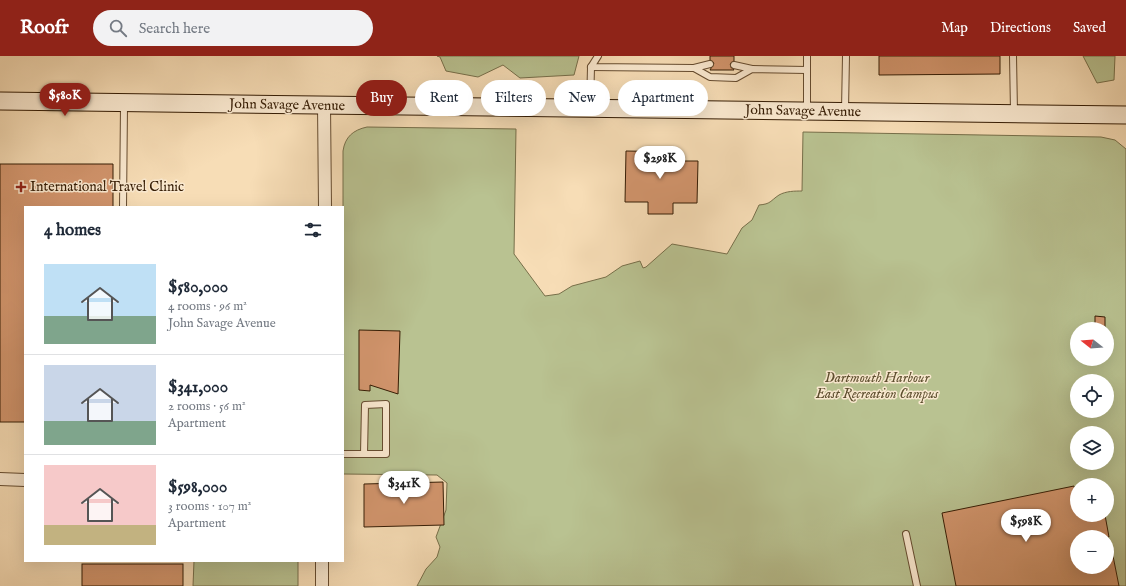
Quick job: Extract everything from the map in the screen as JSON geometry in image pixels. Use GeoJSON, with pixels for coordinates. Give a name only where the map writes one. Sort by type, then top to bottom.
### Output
{"type":"FeatureCollection","features":[{"type":"Feature","properties":{"kind":"main road","name":"John Savage Avenue"},"geometry":{"type":"LineString","coordinates":[[0,101],[554,108]]}},
{"type":"Feature","properties":{"kind":"main road","name":"John Savage Avenue"},"geometry":{"type":"LineString","coordinates":[[610,109],[1126,115]]}},
{"type":"Feature","properties":{"kind":"street"},"geometry":{"type":"LineString","coordinates":[[324,105],[325,206]]}},
{"type":"Feature","properties":{"kind":"street"},"geometry":{"type":"LineString","coordinates":[[0,480],[24,480]]}},
{"type":"Feature","properties":{"kind":"street"},"geometry":{"type":"LineString","coordinates":[[322,562],[322,586]]}},
{"type":"Feature","properties":{"kind":"lane"},"geometry":{"type":"LineString","coordinates":[[591,80],[591,67],[598,56]]}},
{"type":"Feature","properties":{"kind":"lane"},"geometry":{"type":"LineString","coordinates":[[807,56],[807,111]]}},
{"type":"Feature","properties":{"kind":"lane"},"geometry":{"type":"LineString","coordinates":[[845,111],[846,56]]}},
{"type":"Feature","properties":{"kind":"lane"},"geometry":{"type":"LineString","coordinates":[[1014,56],[1014,114]]}},
{"type":"Feature","properties":{"kind":"lane"},"geometry":{"type":"LineString","coordinates":[[591,67],[694,68],[710,64]]}},
{"type":"Feature","properties":{"kind":"lane"},"geometry":{"type":"LineString","coordinates":[[734,65],[752,69],[807,70]]}},
{"type":"Feature","properties":{"kind":"lane"},"geometry":{"type":"LineString","coordinates":[[694,68],[710,77],[736,78],[752,69]]}},
{"type":"Feature","properties":{"kind":"lane"},"geometry":{"type":"LineString","coordinates":[[123,206],[124,103]]}},
{"type":"Feature","properties":{"kind":"lane"},"geometry":{"type":"LineString","coordinates":[[344,454],[364,454],[386,454],[386,404],[365,405],[364,454]]}},
{"type":"Feature","properties":{"kind":"lane"},"geometry":{"type":"LineString","coordinates":[[906,534],[917,586]]}},
{"type":"Feature","properties":{"kind":"green space"},"geometry":{"type":"Polygon","coordinates":[[[437,56],[579,56],[574,75],[520,78],[503,65],[478,77],[446,71],[440,57],[437,56]]]}},
{"type":"Feature","properties":{"kind":"green space"},"geometry":{"type":"Polygon","coordinates":[[[1083,56],[1115,56],[1114,80],[1097,83],[1083,56]]]}},
{"type":"Feature","properties":{"kind":"green space","name":"Dartmouth Harbour East Recreation Campus"},"geometry":{"type":"Polygon","coordinates":[[[367,127],[516,129],[514,254],[545,296],[559,294],[572,286],[606,277],[622,266],[640,261],[643,268],[646,267],[672,244],[727,254],[742,228],[752,220],[759,205],[768,203],[779,195],[785,193],[802,191],[803,132],[1101,137],[1115,140],[1126,149],[1126,586],[417,586],[426,569],[437,557],[440,547],[436,537],[446,510],[447,483],[437,475],[344,474],[343,151],[348,138],[354,132],[367,127]]]}},
{"type":"Feature","properties":{"kind":"green space"},"geometry":{"type":"Polygon","coordinates":[[[194,562],[298,562],[298,586],[193,586],[194,562]]]}},
{"type":"Feature","properties":{"kind":"building"},"geometry":{"type":"Polygon","coordinates":[[[710,56],[734,56],[734,61],[730,64],[734,70],[710,70],[714,63],[710,60],[710,56]]]}},
{"type":"Feature","properties":{"kind":"building"},"geometry":{"type":"Polygon","coordinates":[[[879,56],[1000,56],[1000,74],[879,75],[879,56]]]}},
{"type":"Feature","properties":{"kind":"building"},"geometry":{"type":"Polygon","coordinates":[[[626,151],[682,152],[682,161],[698,161],[697,203],[673,203],[673,214],[648,214],[648,202],[625,202],[626,151]]]}},
{"type":"Feature","properties":{"kind":"building"},"geometry":{"type":"Polygon","coordinates":[[[0,164],[113,164],[113,206],[24,206],[24,422],[0,422],[0,164]]]}},
{"type":"Feature","properties":{"kind":"building"},"geometry":{"type":"Polygon","coordinates":[[[1095,316],[1105,317],[1105,322],[1095,322],[1095,316]]]}},
{"type":"Feature","properties":{"kind":"building"},"geometry":{"type":"Polygon","coordinates":[[[359,330],[400,331],[398,394],[370,385],[370,391],[359,390],[359,330]]]}},
{"type":"Feature","properties":{"kind":"building"},"geometry":{"type":"Polygon","coordinates":[[[443,482],[444,525],[364,527],[364,484],[443,482]]]}},
{"type":"Feature","properties":{"kind":"building"},"geometry":{"type":"Polygon","coordinates":[[[1070,487],[1070,522],[1106,522],[1108,530],[1070,530],[1070,574],[1114,574],[1114,561],[1119,586],[956,586],[942,513],[1070,487]]]}},
{"type":"Feature","properties":{"kind":"building"},"geometry":{"type":"Polygon","coordinates":[[[82,564],[183,564],[183,586],[82,586],[82,564]]]}},
{"type":"Feature","properties":{"kind":"place","name":"International Travel Clinic"},"geometry":{"type":"Point","coordinates":[21,187]}}]}
